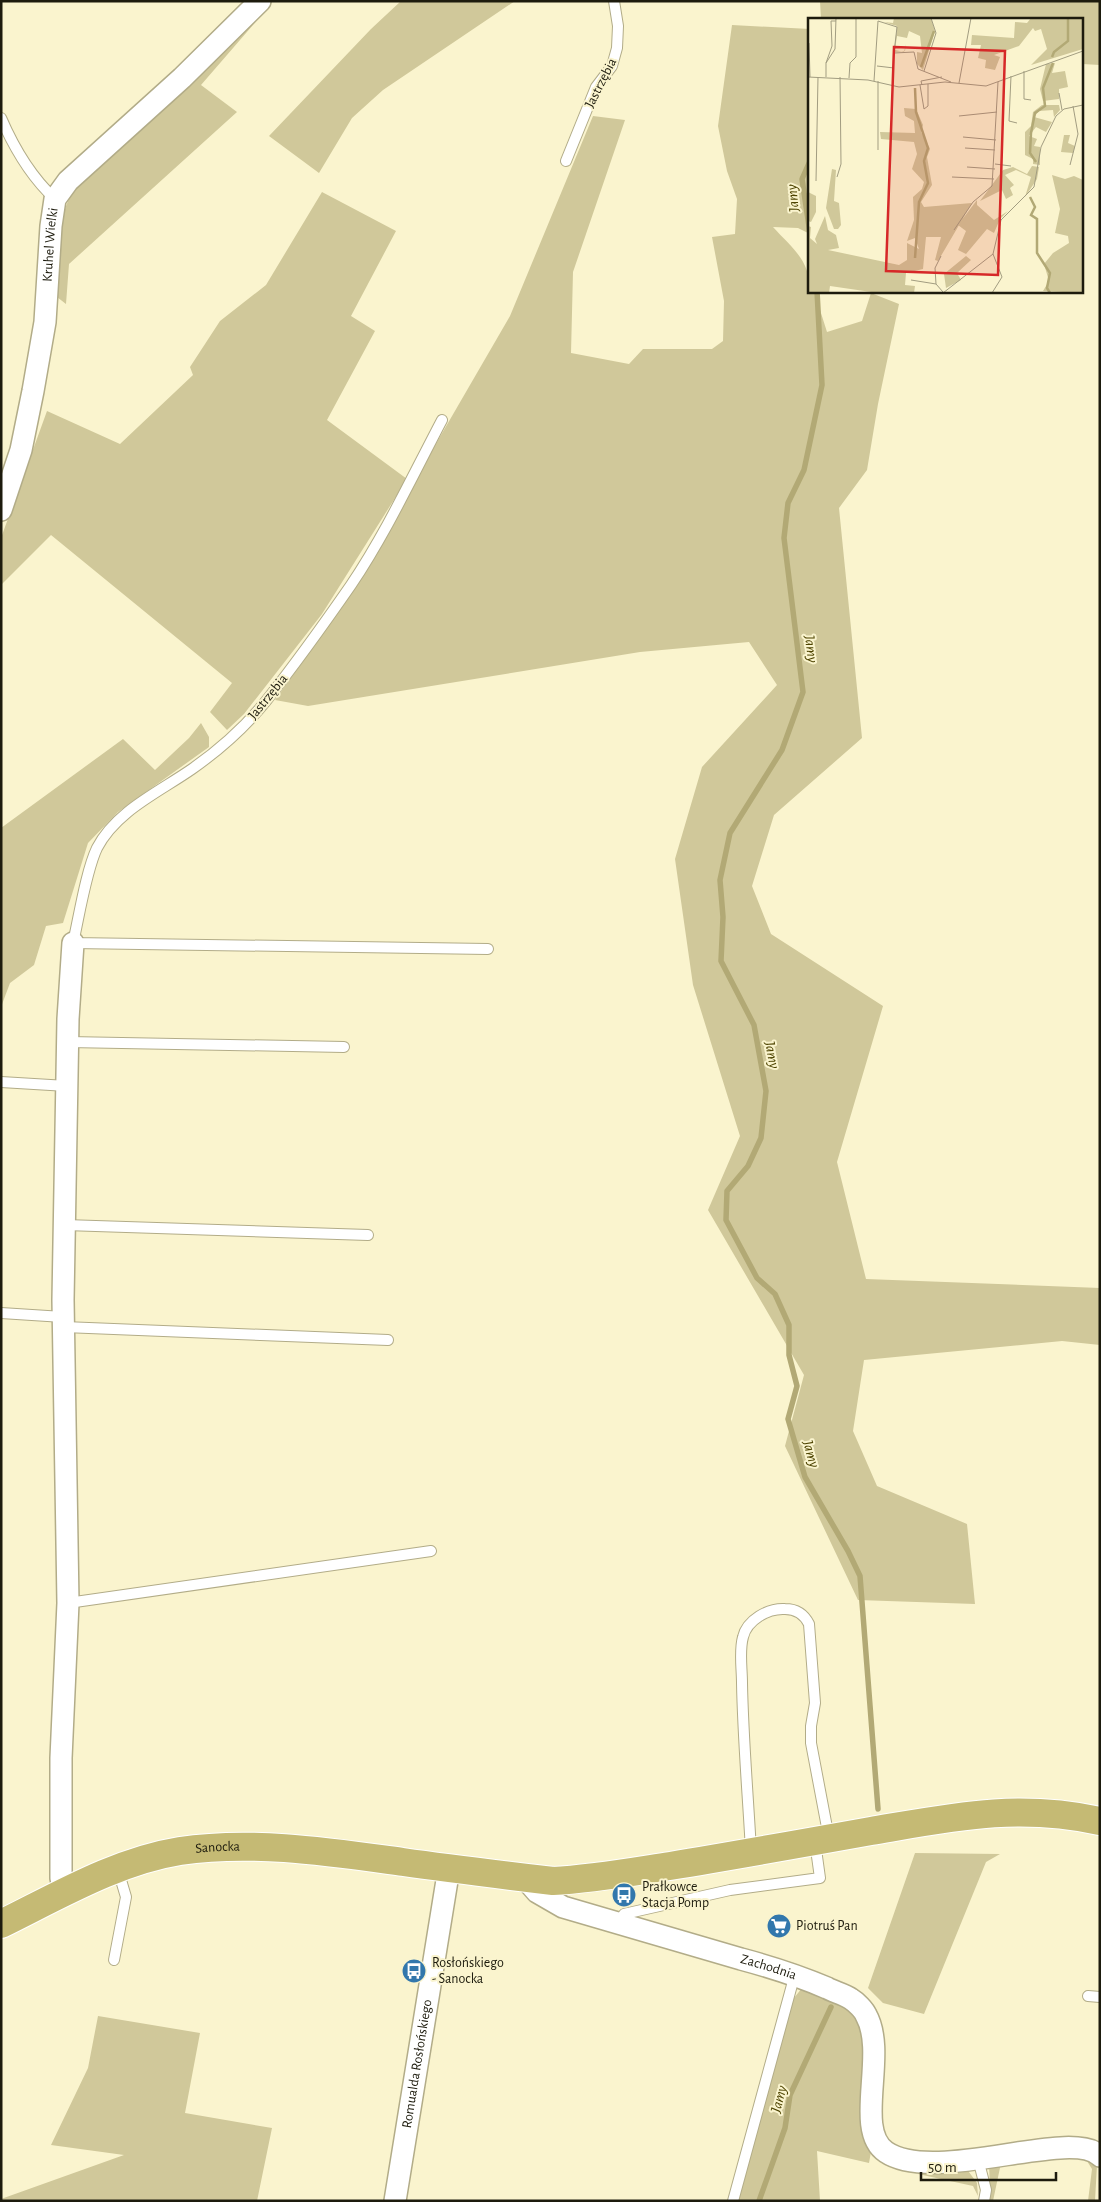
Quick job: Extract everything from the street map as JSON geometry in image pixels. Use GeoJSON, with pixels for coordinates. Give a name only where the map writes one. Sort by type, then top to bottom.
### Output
{"type":"FeatureCollection","features":[{"type":"Feature","properties":{"kind":"main road","name":"Sanocka"},"geometry":{"type":"LineString","coordinates":[[1,1924],[118,1869],[179,1851],[245,1847],[343,1853],[553,1881],[582,1879],[751,1852],[960,1815],[1002,1811],[1062,1814],[1100,1821]]}},
{"type":"Feature","properties":{"kind":"street","name":"Kruhel Wielki"},"geometry":{"type":"LineString","coordinates":[[1,510],[9,491],[21,450],[33,391],[45,322],[51,226],[55,200],[68,181],[182,78],[260,1]]}},
{"type":"Feature","properties":{"kind":"street"},"geometry":{"type":"LineString","coordinates":[[64,1893],[61,1878],[61,1758],[68,1603],[63,1322],[68,1042],[70,967],[73,944]]}},
{"type":"Feature","properties":{"kind":"street","name":"Romualda Rosłońskiego"},"geometry":{"type":"LineString","coordinates":[[395,2201],[449,1868]]}},
{"type":"Feature","properties":{"kind":"street","name":"Zachodnia"},"geometry":{"type":"LineString","coordinates":[[524,1878],[537,1892],[563,1907],[795,1974]]}},
{"type":"Feature","properties":{"kind":"street"},"geometry":{"type":"LineString","coordinates":[[795,1974],[851,1999],[866,2014],[873,2033],[876,2058],[870,2116],[871,2130],[876,2144],[886,2152],[899,2158],[926,2163],[1083,2148],[1093,2150],[1100,2156]]}},
{"type":"Feature","properties":{"kind":"lane","name":"Jastrzębia"},"geometry":{"type":"LineString","coordinates":[[566,161],[596,87],[612,66],[617,48],[618,26],[614,1]]}},
{"type":"Feature","properties":{"kind":"lane"},"geometry":{"type":"LineString","coordinates":[[1,118],[10,138],[29,170],[42,188],[55,200]]}},
{"type":"Feature","properties":{"kind":"lane","name":"Jastrzębia"},"geometry":{"type":"LineString","coordinates":[[73,944],[97,849],[109,832],[144,800],[215,752],[243,727],[265,702],[352,584],[391,517],[442,420]]}},
{"type":"Feature","properties":{"kind":"lane"},"geometry":{"type":"LineString","coordinates":[[73,944],[488,948]]}},
{"type":"Feature","properties":{"kind":"lane"},"geometry":{"type":"LineString","coordinates":[[68,1042],[344,1047]]}},
{"type":"Feature","properties":{"kind":"lane"},"geometry":{"type":"LineString","coordinates":[[1,1082],[67,1086]]}},
{"type":"Feature","properties":{"kind":"lane"},"geometry":{"type":"LineString","coordinates":[[65,1226],[368,1235]]}},
{"type":"Feature","properties":{"kind":"lane"},"geometry":{"type":"LineString","coordinates":[[1,1313],[63,1322],[388,1340]]}},
{"type":"Feature","properties":{"kind":"lane"},"geometry":{"type":"LineString","coordinates":[[68,1603],[431,1551]]}},
{"type":"Feature","properties":{"kind":"lane"},"geometry":{"type":"LineString","coordinates":[[618,1923],[624,1914],[730,1890],[820,1878],[822,1840],[812,1743],[811,1726],[815,1702],[808,1624],[806,1617],[795,1610],[783,1609],[762,1615],[750,1623],[743,1635],[742,1713],[751,1852]]}},
{"type":"Feature","properties":{"kind":"lane"},"geometry":{"type":"LineString","coordinates":[[114,1960],[126,1897],[118,1869]]}},
{"type":"Feature","properties":{"kind":"lane","name":"Zachodnia"},"geometry":{"type":"LineString","coordinates":[[733,2201],[795,1974]]}},
{"type":"Feature","properties":{"kind":"lane"},"geometry":{"type":"LineString","coordinates":[[1088,1996],[1100,1997]]}},
{"type":"Feature","properties":{"kind":"lane"},"geometry":{"type":"LineString","coordinates":[[978,2159],[986,2190],[984,2201]]}},
{"type":"Feature","properties":{"kind":"shaded area"},"geometry":{"type":"Polygon","coordinates":[[[401,1],[515,1],[383,90],[352,118],[319,173],[269,136],[371,29],[401,1]]]}},
{"type":"Feature","properties":{"kind":"shaded area"},"geometry":{"type":"Polygon","coordinates":[[[820,1],[1100,1],[1100,65],[1084,64],[1084,18],[821,18],[820,1]]]}},
{"type":"Feature","properties":{"kind":"shaded area"},"geometry":{"type":"Polygon","coordinates":[[[259,18],[201,85],[237,112],[69,264],[66,304],[57,297],[59,242],[63,215],[74,190],[259,18]]]}},
{"type":"Feature","properties":{"kind":"shaded area"},"geometry":{"type":"Polygon","coordinates":[[[732,25],[808,29],[808,233],[798,228],[773,227],[804,263],[808,276],[808,292],[814,292],[827,332],[862,321],[871,293],[899,304],[878,404],[867,470],[839,508],[862,738],[774,815],[752,886],[771,934],[883,1006],[837,1162],[866,1279],[1100,1288],[1100,1345],[1062,1341],[864,1360],[853,1431],[877,1486],[967,1524],[975,1604],[858,1600],[785,1446],[804,1375],[708,1210],[740,1136],[693,985],[675,859],[702,767],[777,685],[749,642],[640,652],[308,706],[275,700],[339,611],[510,316],[593,116],[625,120],[573,272],[571,353],[629,364],[643,349],[712,349],[723,341],[724,301],[712,237],[735,234],[737,199],[727,171],[718,126],[732,25]]]}},
{"type":"Feature","properties":{"kind":"shaded area"},"geometry":{"type":"Polygon","coordinates":[[[322,192],[396,231],[351,316],[375,331],[327,420],[407,479],[322,614],[244,714],[227,730],[210,712],[232,683],[51,535],[1,585],[1,538],[47,411],[120,444],[193,375],[190,367],[220,321],[266,285],[322,192]]]}},
{"type":"Feature","properties":{"kind":"shaded area"},"geometry":{"type":"Polygon","coordinates":[[[201,723],[209,737],[209,747],[118,812],[88,843],[63,923],[46,926],[34,965],[10,983],[1,1007],[1,828],[123,739],[155,770],[189,738],[201,723]]]}},
{"type":"Feature","properties":{"kind":"shaded area"},"geometry":{"type":"Polygon","coordinates":[[[915,1853],[1000,1854],[986,1862],[924,2014],[883,2003],[868,1988],[915,1853]]]}},
{"type":"Feature","properties":{"kind":"shaded area"},"geometry":{"type":"Polygon","coordinates":[[[816,1987],[861,2018],[872,2146],[869,2163],[817,2151],[820,2201],[738,2201],[794,1998],[802,1988],[816,1987]]]}},
{"type":"Feature","properties":{"kind":"shaded area"},"geometry":{"type":"Polygon","coordinates":[[[98,2016],[200,2033],[185,2113],[272,2128],[257,2201],[1,2201],[1,2199],[124,2155],[51,2145],[88,2068],[98,2016]]]}},
{"type":"Feature","properties":{"kind":"shaded area"},"geometry":{"type":"Polygon","coordinates":[[[1075,2151],[1097,2165],[1095,2201],[1088,2201],[1092,2169],[1087,2161],[1077,2157],[1001,2163],[993,2201],[988,2201],[990,2190],[989,2164],[1075,2151]]]}},
{"type":"Feature","properties":{"kind":"shaded area"},"geometry":{"type":"Polygon","coordinates":[[[919,2168],[966,2168],[977,2183],[978,2196],[973,2186],[918,2174],[919,2168]]]}},
{"type":"Feature","properties":{"kind":"waterway","name":"Jamy"},"geometry":{"type":"LineString","coordinates":[[808,166],[802,179],[808,220]]}},
{"type":"Feature","properties":{"kind":"waterway","name":"Jamy"},"geometry":{"type":"LineString","coordinates":[[817,292],[822,385],[804,470],[788,503],[784,538],[803,692],[782,750],[730,833],[720,880],[723,917],[721,961],[754,1025],[766,1091],[761,1138],[748,1166],[727,1191],[726,1220],[757,1278],[775,1294],[789,1325],[789,1355],[797,1386],[788,1419],[805,1477],[848,1551],[860,1576],[878,1809]]}},
{"type":"Feature","properties":{"kind":"waterway","name":"Jamy"},"geometry":{"type":"LineString","coordinates":[[759,2201],[785,2128],[790,2095],[831,2007]]}},
{"type":"Feature","properties":{"kind":"place","name":"Prałkowce Stacja Pomp"},"geometry":{"type":"Point","coordinates":[624,1895]}},
{"type":"Feature","properties":{"kind":"place","name":"Piotruś Pan"},"geometry":{"type":"Point","coordinates":[779,1926]}},
{"type":"Feature","properties":{"kind":"place","name":"Rosłońskiego - Sanocka"},"geometry":{"type":"Point","coordinates":[414,1971]}}]}
